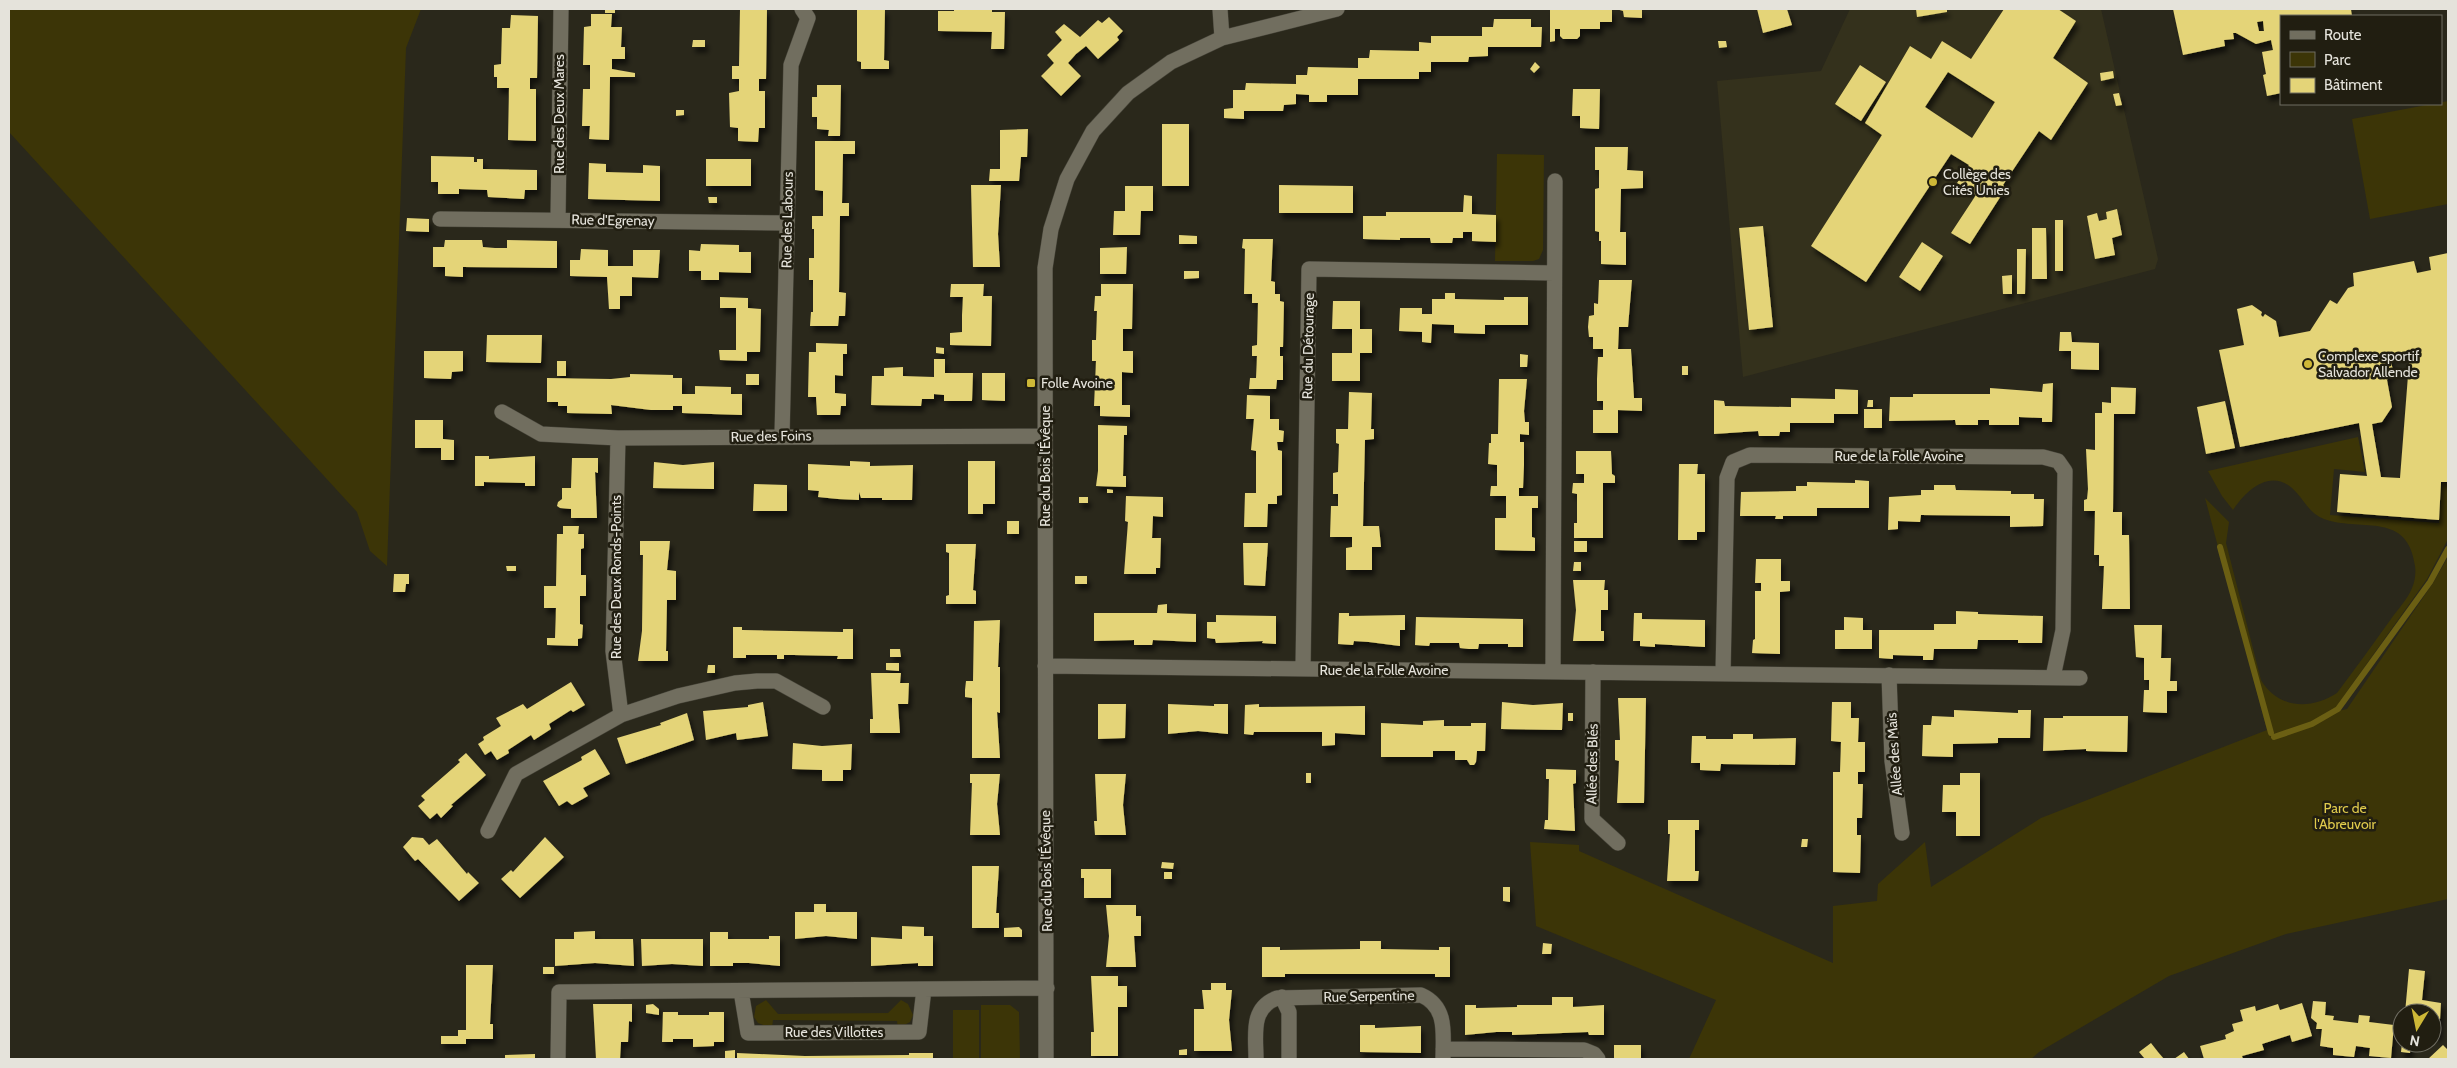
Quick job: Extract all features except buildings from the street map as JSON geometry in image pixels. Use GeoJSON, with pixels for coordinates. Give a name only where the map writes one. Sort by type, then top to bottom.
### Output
{"type":"FeatureCollection","features":[{"type":"Feature","properties":{"kind":"street","name":"Rue des Deux Mares"},"geometry":{"type":"LineString","coordinates":[[558,219],[561,9]]}},
{"type":"Feature","properties":{"kind":"street","name":"Rue des Labours"},"geometry":{"type":"LineString","coordinates":[[782,436],[791,65],[808,18],[802,9]]}},
{"type":"Feature","properties":{"kind":"street"},"geometry":{"type":"LineString","coordinates":[[1220,9],[1222,38]]}},
{"type":"Feature","properties":{"kind":"street","name":"Rue du Bois l'Évêque"},"geometry":{"type":"LineString","coordinates":[[1046,1059],[1045,268],[1051,229],[1067,179],[1093,131],[1128,93],[1170,62],[1222,38],[1337,9]]}},
{"type":"Feature","properties":{"kind":"street"},"geometry":{"type":"LineString","coordinates":[[1553,670],[1555,181]]}},
{"type":"Feature","properties":{"kind":"street","name":"Rue d'Egrenay"},"geometry":{"type":"LineString","coordinates":[[440,219],[558,219],[787,224]]}},
{"type":"Feature","properties":{"kind":"street","name":"Rue du Détourage"},"geometry":{"type":"LineString","coordinates":[[1303,669],[1309,269],[1554,273]]}},
{"type":"Feature","properties":{"kind":"street","name":"Rue des Foins"},"geometry":{"type":"LineString","coordinates":[[502,412],[541,434],[618,438],[1045,436]]}},
{"type":"Feature","properties":{"kind":"street","name":"Rue des Deux Ronds-Points"},"geometry":{"type":"LineString","coordinates":[[618,438],[614,651],[622,715]]}},
{"type":"Feature","properties":{"kind":"street","name":"Rue de la Folle Avoine"},"geometry":{"type":"LineString","coordinates":[[1723,674],[1727,478],[1733,462],[1750,455],[2044,457],[2058,461],[2065,471],[2063,630],[2053,677]]}},
{"type":"Feature","properties":{"kind":"street","name":"Rue de la Folle Avoine"},"geometry":{"type":"LineString","coordinates":[[1045,666],[1553,670],[2080,678]]}},
{"type":"Feature","properties":{"kind":"street","name":"Allée des Blés"},"geometry":{"type":"LineString","coordinates":[[1593,672],[1592,819],[1618,844]]}},
{"type":"Feature","properties":{"kind":"street","name":"Allée des Maïs"},"geometry":{"type":"LineString","coordinates":[[1889,676],[1892,761],[1902,833]]}},
{"type":"Feature","properties":{"kind":"street"},"geometry":{"type":"LineString","coordinates":[[488,831],[516,774],[622,715],[678,696],[736,683],[757,681],[776,681],[823,707]]}},
{"type":"Feature","properties":{"kind":"street"},"geometry":{"type":"LineString","coordinates":[[558,1059],[559,992],[1047,988]]}},
{"type":"Feature","properties":{"kind":"street","name":"Rue des Villottes"},"geometry":{"type":"LineString","coordinates":[[741,992],[748,1033],[919,1032],[924,989]]}},
{"type":"Feature","properties":{"kind":"street","name":"Rue Serpentine"},"geometry":{"type":"LineString","coordinates":[[1256,1059],[1256,1023],[1260,1010],[1271,1000],[1282,997],[1421,995],[1431,999],[1442,1015],[1443,1054],[1584,1050],[1594,1054],[1598,1059]]}},
{"type":"Feature","properties":{"kind":"street"},"geometry":{"type":"LineString","coordinates":[[1282,997],[1289,1012],[1289,1059]]}},
{"type":"Feature","properties":{"kind":"shaded area","name":"Collège des Cités Unies"},"geometry":{"type":"Polygon","coordinates":[[[1850,9],[2101,9],[2158,259],[2155,269],[1743,377],[1717,81],[1821,71],[1850,9]]]}},
{"type":"Feature","properties":{"kind":"green space"},"geometry":{"type":"Polygon","coordinates":[[[9,9],[421,9],[406,48],[387,566],[370,551],[357,512],[9,132],[9,9]]]}},
{"type":"Feature","properties":{"kind":"green space"},"geometry":{"type":"Polygon","coordinates":[[[2448,101],[2448,204],[2370,219],[2352,119],[2427,105],[2442,105],[2442,102],[2448,101]]]}},
{"type":"Feature","properties":{"kind":"green space"},"geometry":{"type":"Polygon","coordinates":[[[1497,154],[1544,155],[1543,250],[1539,259],[1533,261],[1495,261],[1497,154]]]}},
{"type":"Feature","properties":{"kind":"green space","name":"Parc de l'Abreuvoir"},"geometry":{"type":"Polygon","coordinates":[[[2358,437],[2365,472],[2334,469],[2330,515],[2439,523],[2442,483],[2448,483],[2448,539],[2427,579],[2336,707],[2324,714],[2347,709],[2433,583],[2448,557],[2448,899],[2286,934],[2169,976],[2039,1052],[2031,1059],[1689,1059],[1716,1000],[1536,926],[1530,842],[1579,845],[1579,851],[1833,963],[1833,906],[1877,901],[1878,884],[1925,842],[1931,887],[2041,818],[2267,730],[2205,498],[2229,522],[2226,543],[2261,680],[2276,697],[2296,704],[2306,704],[2327,699],[2337,693],[2410,592],[2414,583],[2415,571],[2411,549],[2403,538],[2394,531],[2382,527],[2341,523],[2321,518],[2312,511],[2294,490],[2285,483],[2277,481],[2268,481],[2252,489],[2238,502],[2233,510],[2222,496],[2208,471],[2358,437]]]}},
{"type":"Feature","properties":{"kind":"green space"},"geometry":{"type":"Polygon","coordinates":[[[766,1000],[778,1014],[888,1013],[901,1000],[908,1004],[913,1015],[910,1022],[898,1028],[897,1021],[773,1020],[772,1028],[758,1023],[754,1017],[756,1006],[766,1000]]]}},
{"type":"Feature","properties":{"kind":"green space"},"geometry":{"type":"Polygon","coordinates":[[[981,1005],[1010,1005],[1019,1012],[1020,1059],[981,1059],[981,1005]]]}},
{"type":"Feature","properties":{"kind":"green space"},"geometry":{"type":"Polygon","coordinates":[[[953,1010],[979,1010],[979,1059],[953,1059],[953,1010]]]}},
{"type":"Feature","properties":{"kind":"waterway"},"geometry":{"type":"LineString","coordinates":[[2220,547],[2271,733]]}},
{"type":"Feature","properties":{"kind":"waterway"},"geometry":{"type":"LineString","coordinates":[[2274,737],[2312,724],[2338,709],[2430,582],[2448,549]]}},
{"type":"Feature","properties":{"kind":"place","name":"Collège des Cités Unies"},"geometry":{"type":"Point","coordinates":[1933,182]}},
{"type":"Feature","properties":{"kind":"place","name":"Complexe sportif Salvador Allende"},"geometry":{"type":"Point","coordinates":[2308,364]}},
{"type":"Feature","properties":{"kind":"place","name":"Folle Avoine"},"geometry":{"type":"Point","coordinates":[1031,383]}}]}
